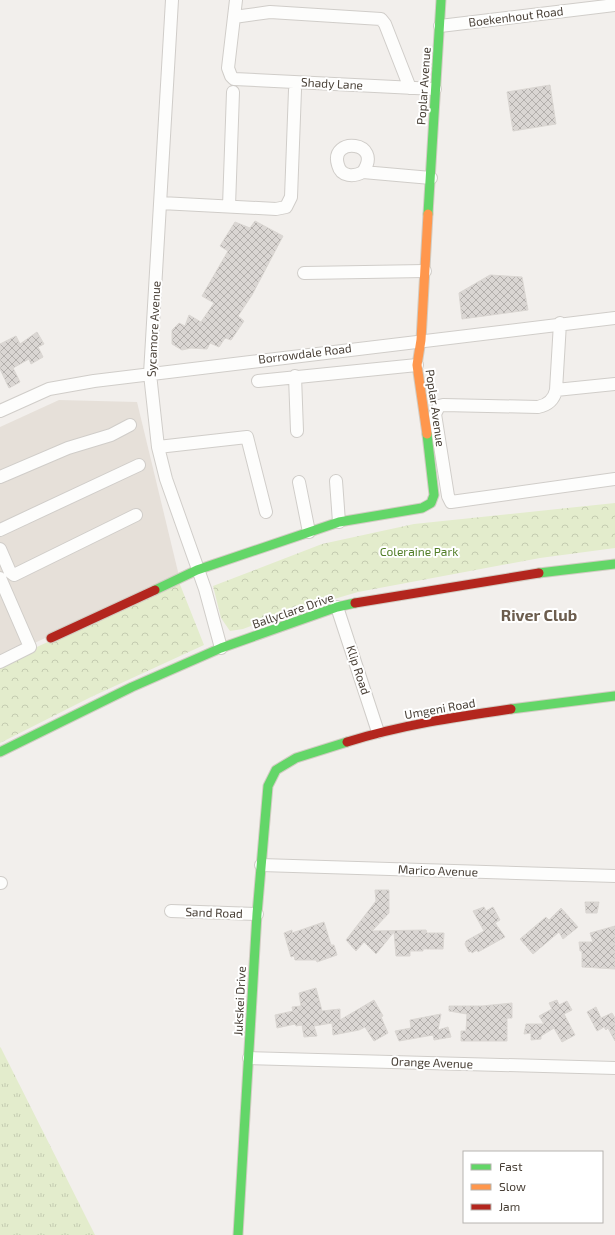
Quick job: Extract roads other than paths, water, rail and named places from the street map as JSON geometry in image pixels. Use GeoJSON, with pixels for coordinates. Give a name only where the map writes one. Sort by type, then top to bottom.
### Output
{"type":"FeatureCollection","features":[{"type":"Feature","properties":{"kind":"street","name":"Sycamore Avenue"},"geometry":{"type":"LineString","coordinates":[[172,0],[150,374],[158,447],[166,479],[205,589],[221,648]]}},
{"type":"Feature","properties":{"kind":"street"},"geometry":{"type":"LineString","coordinates":[[236,0],[234,17],[270,12],[380,19],[385,24],[410,88]]}},
{"type":"Feature","properties":{"kind":"street","name":"Poplar Avenue"},"geometry":{"type":"LineString","coordinates":[[51,638],[197,570],[339,522],[422,508],[431,503],[434,495],[424,404],[417,365],[421,340],[441,0]]}},
{"type":"Feature","properties":{"kind":"street","name":"Boekenhout Road"},"geometry":{"type":"LineString","coordinates":[[440,26],[615,5]]}},
{"type":"Feature","properties":{"kind":"street","name":"Shady Lane"},"geometry":{"type":"LineString","coordinates":[[234,17],[228,68],[234,79],[435,89]]}},
{"type":"Feature","properties":{"kind":"street"},"geometry":{"type":"LineString","coordinates":[[161,203],[276,209],[286,207],[291,197],[295,90]]}},
{"type":"Feature","properties":{"kind":"street"},"geometry":{"type":"LineString","coordinates":[[229,206],[233,92]]}},
{"type":"Feature","properties":{"kind":"street"},"geometry":{"type":"LineString","coordinates":[[363,172],[431,178]]}},
{"type":"Feature","properties":{"kind":"street"},"geometry":{"type":"LineString","coordinates":[[304,273],[425,271]]}},
{"type":"Feature","properties":{"kind":"street","name":"Borrowdale Road"},"geometry":{"type":"LineString","coordinates":[[0,411],[49,389],[150,374],[421,340],[560,323],[615,318]]}},
{"type":"Feature","properties":{"kind":"street"},"geometry":{"type":"LineString","coordinates":[[560,323],[556,390],[555,395],[550,402],[538,407],[439,406],[435,414],[449,500],[453,502],[615,478]]}},
{"type":"Feature","properties":{"kind":"street"},"geometry":{"type":"LineString","coordinates":[[258,380],[417,365]]}},
{"type":"Feature","properties":{"kind":"street"},"geometry":{"type":"LineString","coordinates":[[295,376],[297,431]]}},
{"type":"Feature","properties":{"kind":"street"},"geometry":{"type":"LineString","coordinates":[[556,390],[615,384]]}},
{"type":"Feature","properties":{"kind":"street"},"geometry":{"type":"LineString","coordinates":[[0,477],[68,448],[111,435],[130,425]]}},
{"type":"Feature","properties":{"kind":"street"},"geometry":{"type":"LineString","coordinates":[[158,447],[247,437],[266,512]]}},
{"type":"Feature","properties":{"kind":"street"},"geometry":{"type":"LineString","coordinates":[[0,530],[139,465]]}},
{"type":"Feature","properties":{"kind":"street"},"geometry":{"type":"LineString","coordinates":[[336,481],[339,522]]}},
{"type":"Feature","properties":{"kind":"street"},"geometry":{"type":"LineString","coordinates":[[299,482],[309,532]]}},
{"type":"Feature","properties":{"kind":"street"},"geometry":{"type":"LineString","coordinates":[[0,549],[10,572],[14,575],[136,515]]}},
{"type":"Feature","properties":{"kind":"street","name":"Ballyclare Drive"},"geometry":{"type":"LineString","coordinates":[[0,752],[132,687],[221,648],[337,607],[382,598],[548,571],[615,564]]}},
{"type":"Feature","properties":{"kind":"street"},"geometry":{"type":"LineString","coordinates":[[0,578],[30,647],[0,662]]}},
{"type":"Feature","properties":{"kind":"street","name":"Klip Road"},"geometry":{"type":"LineString","coordinates":[[337,607],[378,732]]}},
{"type":"Feature","properties":{"kind":"street","name":"Umgeni Road"},"geometry":{"type":"LineString","coordinates":[[276,770],[296,758],[378,732],[442,719],[560,702],[615,696]]}},
{"type":"Feature","properties":{"kind":"street","name":"Jukskei Drive"},"geometry":{"type":"LineString","coordinates":[[238,1235],[261,865],[268,786],[276,770]]}},
{"type":"Feature","properties":{"kind":"street","name":"Marico Avenue"},"geometry":{"type":"LineString","coordinates":[[261,865],[615,876]]}},
{"type":"Feature","properties":{"kind":"street","name":"Sand Road"},"geometry":{"type":"LineString","coordinates":[[171,911],[257,914]]}},
{"type":"Feature","properties":{"kind":"street","name":"Orange Avenue"},"geometry":{"type":"LineString","coordinates":[[248,1058],[615,1068]]}},
{"type":"Feature","properties":{"kind":"district","name":"River Club"},"geometry":{"type":"Point","coordinates":[539,615]}},
{"type":"Feature","properties":{"kind":"park label","name":"Coleraine Park"},"geometry":{"type":"Point","coordinates":[419,552]}}]}
